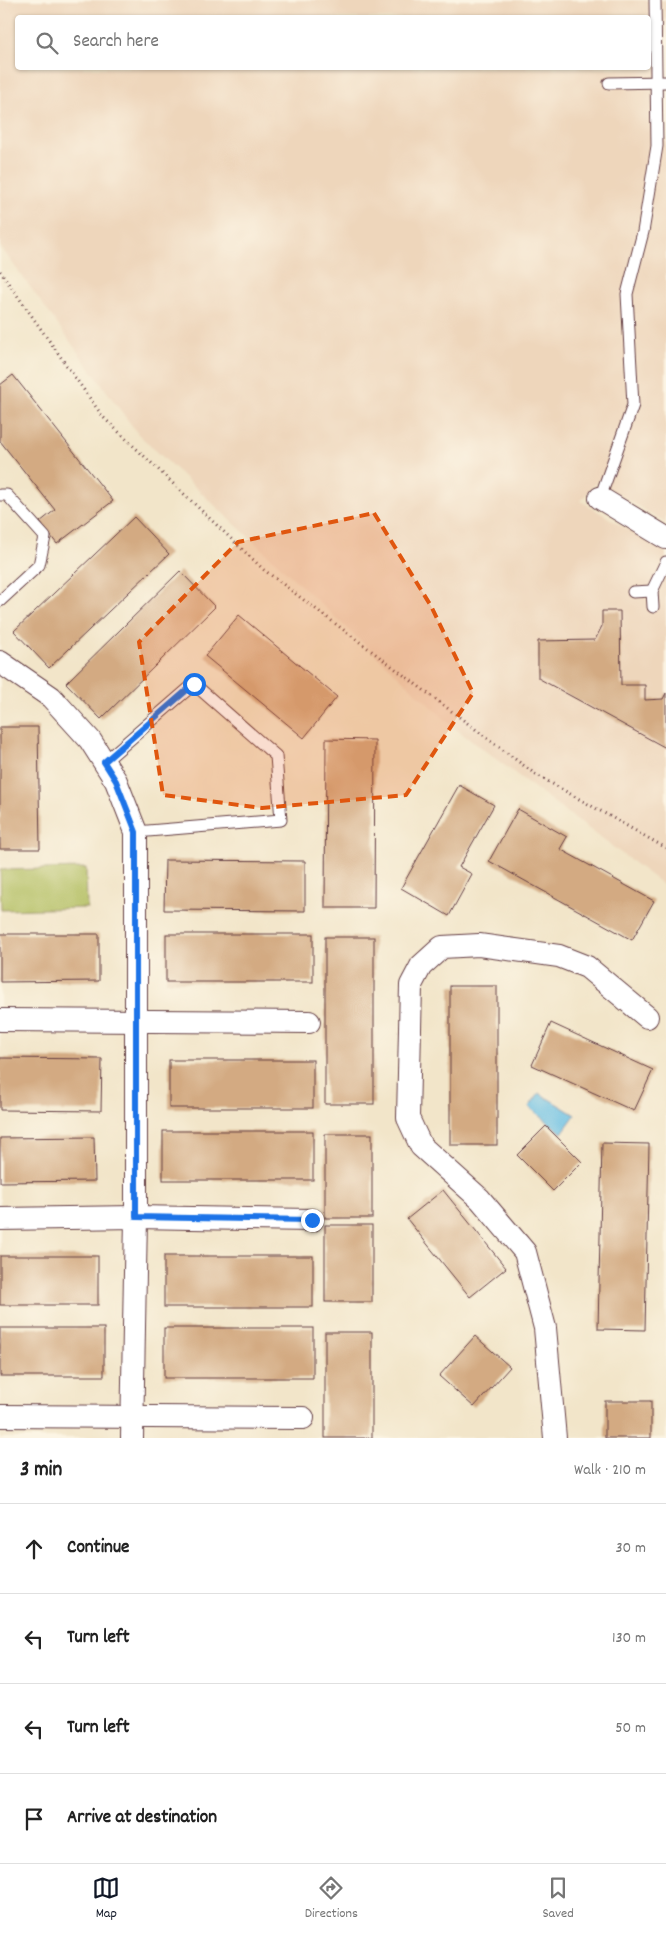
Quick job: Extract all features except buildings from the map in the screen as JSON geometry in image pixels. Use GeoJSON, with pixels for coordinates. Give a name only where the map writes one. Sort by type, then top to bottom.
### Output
{"type":"FeatureCollection","features":[{"type":"Feature","properties":{"kind":"street"},"geometry":{"type":"LineString","coordinates":[[600,498],[666,538]]}},
{"type":"Feature","properties":{"kind":"street"},"geometry":{"type":"LineString","coordinates":[[0,662],[51,697],[90,740],[116,781],[136,832],[136,1217],[132,1428]]}},
{"type":"Feature","properties":{"kind":"street"},"geometry":{"type":"LineString","coordinates":[[555,1438],[545,1328],[525,1252],[480,1200],[421,1146],[408,1118],[411,985],[421,966],[442,947],[479,945],[559,956],[587,967],[647,1018]]}},
{"type":"Feature","properties":{"kind":"street"},"geometry":{"type":"LineString","coordinates":[[0,1020],[309,1022]]}},
{"type":"Feature","properties":{"kind":"street"},"geometry":{"type":"LineString","coordinates":[[0,1219],[136,1217],[312,1220]]}},
{"type":"Feature","properties":{"kind":"street"},"geometry":{"type":"LineString","coordinates":[[0,1416],[132,1428],[303,1418]]}},
{"type":"Feature","properties":{"kind":"lane"},"geometry":{"type":"LineString","coordinates":[[600,498],[633,405],[626,294],[643,232],[657,146],[661,82],[655,0]]}},
{"type":"Feature","properties":{"kind":"lane"},"geometry":{"type":"LineString","coordinates":[[609,83],[661,82]]}},
{"type":"Feature","properties":{"kind":"lane"},"geometry":{"type":"LineString","coordinates":[[0,496],[7,495],[45,537],[39,565],[0,601]]}},
{"type":"Feature","properties":{"kind":"lane"},"geometry":{"type":"LineString","coordinates":[[653,607],[652,591],[666,562]]}},
{"type":"Feature","properties":{"kind":"lane"},"geometry":{"type":"LineString","coordinates":[[633,592],[652,591]]}},
{"type":"Feature","properties":{"kind":"lane"},"geometry":{"type":"LineString","coordinates":[[104,762],[194,684],[276,756],[281,820],[136,832]]}},
{"type":"Feature","properties":{"kind":"path"},"geometry":{"type":"LineString","coordinates":[[0,271],[103,417],[264,570],[536,774],[666,848]]}},
{"type":"Feature","properties":{"kind":"highlighted area"},"geometry":{"type":"Polygon","coordinates":[[[374,513],[431,606],[473,693],[406,795],[262,808],[163,795],[139,642],[238,542],[374,513]]]}},
{"type":"Feature","properties":{"kind":"shaded area"},"geometry":{"type":"Polygon","coordinates":[[[0,0],[666,0],[666,523],[597,481],[581,501],[666,553],[666,887],[452,726],[138,434],[0,246],[0,0]]]}},
{"type":"Feature","properties":{"kind":"green space"},"geometry":{"type":"Polygon","coordinates":[[[86,868],[87,908],[1,910],[0,870],[86,868]]]}},
{"type":"Feature","properties":{"kind":"water"},"geometry":{"type":"Polygon","coordinates":[[[539,1093],[575,1115],[562,1133],[529,1107],[539,1093]]]}},
{"type":"Feature","properties":{"kind":"route"},"geometry":{"type":"LineString","coordinates":[[194,684],[104,762],[116,781],[136,832],[136,1217],[312,1220]]}}]}
